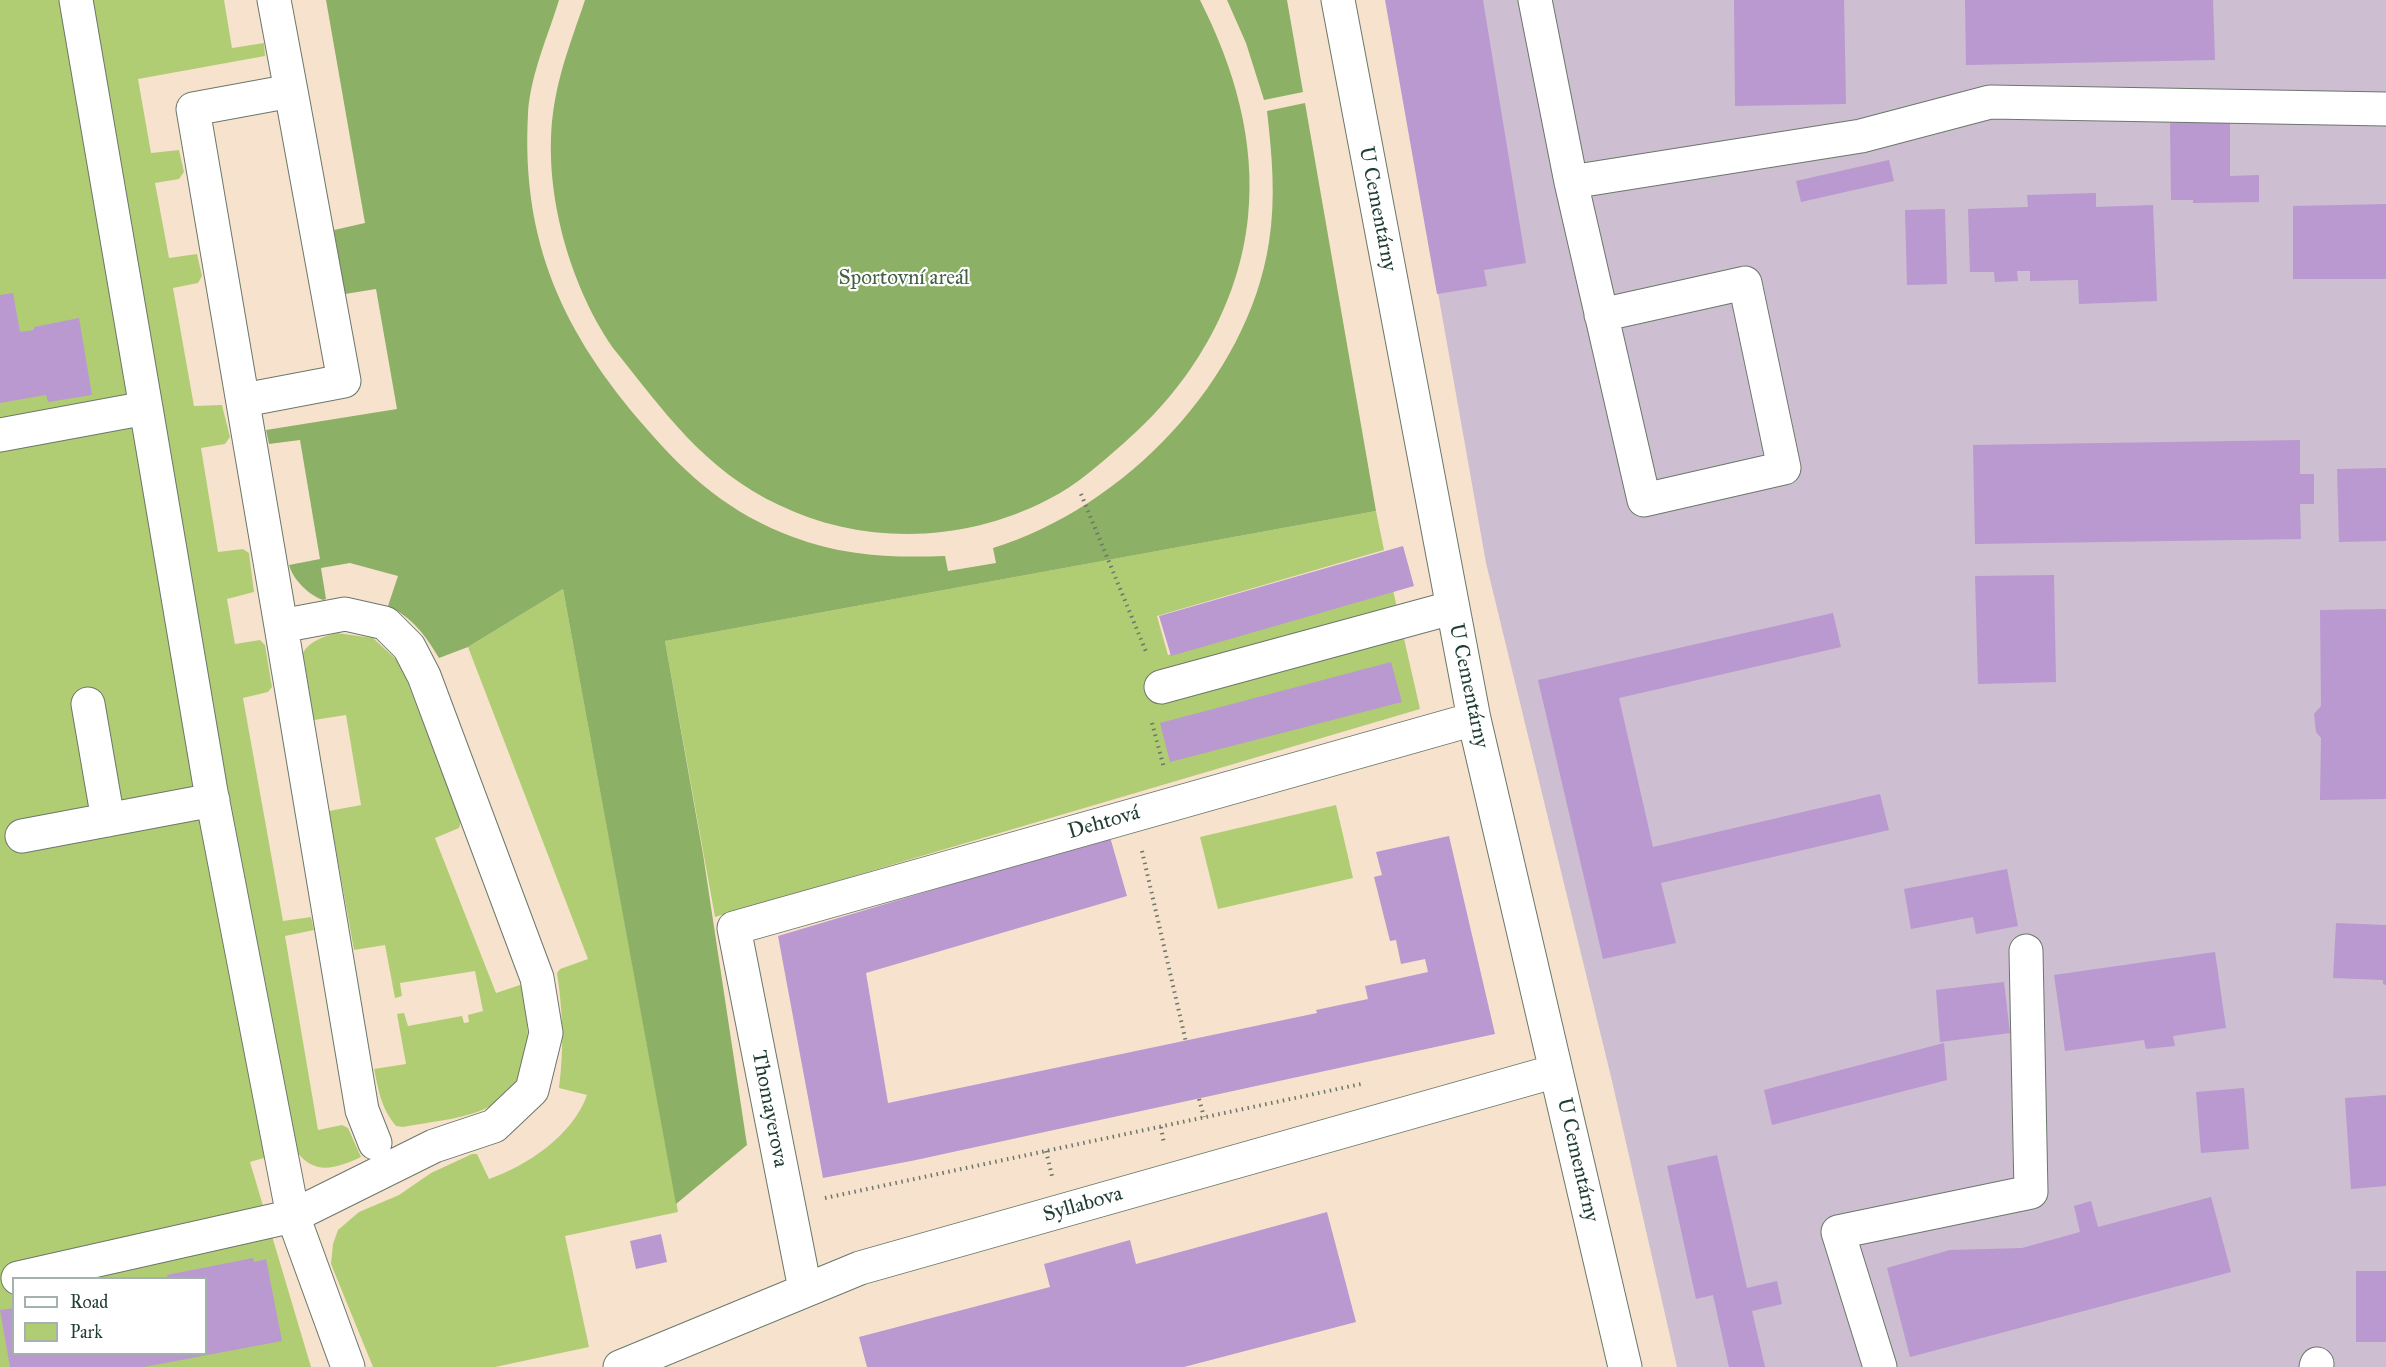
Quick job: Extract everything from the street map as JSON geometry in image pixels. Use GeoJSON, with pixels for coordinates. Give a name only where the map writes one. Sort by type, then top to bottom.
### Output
{"type":"FeatureCollection","features":[{"type":"Feature","properties":{"kind":"street"},"geometry":{"type":"LineString","coordinates":[[75,0],[213,800],[293,1216],[348,1367]]}},
{"type":"Feature","properties":{"kind":"street"},"geometry":{"type":"LineString","coordinates":[[244,400],[344,381],[274,0]]}},
{"type":"Feature","properties":{"kind":"street","name":"U Cementárny"},"geometry":{"type":"LineString","coordinates":[[1338,0],[1451,608],[1474,719],[1625,1367]]}},
{"type":"Feature","properties":{"kind":"street"},"geometry":{"type":"LineString","coordinates":[[1535,0],[1571,182],[1601,315],[1644,500],[1784,468],[1745,283],[1601,315]]}},
{"type":"Feature","properties":{"kind":"street"},"geometry":{"type":"LineString","coordinates":[[291,91],[192,109],[244,400],[362,1110],[375,1143]]}},
{"type":"Feature","properties":{"kind":"street"},"geometry":{"type":"LineString","coordinates":[[1571,182],[1861,136],[1990,102],[2386,109]]}},
{"type":"Feature","properties":{"kind":"street"},"geometry":{"type":"LineString","coordinates":[[0,435],[146,408]]}},
{"type":"Feature","properties":{"kind":"street"},"geometry":{"type":"LineString","coordinates":[[1161,687],[1451,608]]}},
{"type":"Feature","properties":{"kind":"street"},"geometry":{"type":"LineString","coordinates":[[22,1277],[293,1216],[434,1146],[494,1126],[532,1090],[546,1033],[537,978],[424,676],[409,647],[385,623],[345,614],[281,626]]}},
{"type":"Feature","properties":{"kind":"street"},"geometry":{"type":"LineString","coordinates":[[88,704],[108,820]]}},
{"type":"Feature","properties":{"kind":"street","name":"Dehtová"},"geometry":{"type":"LineString","coordinates":[[734,928],[1474,719]]}},
{"type":"Feature","properties":{"kind":"street"},"geometry":{"type":"LineString","coordinates":[[22,836],[213,800]]}},
{"type":"Feature","properties":{"kind":"street","name":"Thomayerova"},"geometry":{"type":"LineString","coordinates":[[734,928],[805,1289]]}},
{"type":"Feature","properties":{"kind":"street"},"geometry":{"type":"LineString","coordinates":[[1880,1367],[1838,1232],[2031,1192],[2026,951]]}},
{"type":"Feature","properties":{"kind":"street","name":"Syllabova"},"geometry":{"type":"LineString","coordinates":[[620,1367],[655,1361],[805,1289],[860,1268],[1556,1071]]}},
{"type":"Feature","properties":{"kind":"path"},"geometry":{"type":"LineString","coordinates":[[1081,494],[1161,687],[1151,719],[1174,804]]}},
{"type":"Feature","properties":{"kind":"path"},"geometry":{"type":"LineString","coordinates":[[1134,815],[1186,1042]]}},
{"type":"Feature","properties":{"kind":"path"},"geometry":{"type":"LineString","coordinates":[[788,1206],[1362,1084]]}},
{"type":"Feature","properties":{"kind":"path"},"geometry":{"type":"LineString","coordinates":[[1199,1099],[1204,1118]]}},
{"type":"Feature","properties":{"kind":"shaded area"},"geometry":{"type":"Polygon","coordinates":[[[1386,0],[2386,0],[2386,1367],[1677,1367],[1612,1081],[1486,563],[1386,0]]]}},
{"type":"Feature","properties":{"kind":"green space"},"geometry":{"type":"Polygon","coordinates":[[[0,0],[224,0],[232,48],[264,43],[265,56],[138,79],[151,153],[179,150],[184,172],[179,179],[155,183],[169,258],[197,254],[202,276],[198,283],[173,288],[194,406],[222,405],[230,437],[225,444],[201,448],[218,552],[243,549],[249,553],[254,592],[227,599],[235,644],[260,640],[265,645],[272,687],[268,692],[243,698],[283,921],[311,917],[314,930],[285,936],[318,1130],[342,1125],[348,1128],[361,1157],[342,1165],[325,1168],[309,1163],[295,1149],[250,1162],[311,1367],[0,1367],[0,0]]]}},
{"type":"Feature","properties":{"kind":"green space"},"geometry":{"type":"Polygon","coordinates":[[[326,0],[559,0],[540,56],[529,100],[528,160],[532,204],[540,245],[553,283],[570,321],[592,357],[617,392],[662,446],[695,478],[730,505],[771,528],[830,548],[887,556],[945,556],[948,571],[996,563],[993,548],[1042,529],[1088,503],[1132,470],[1172,432],[1207,389],[1235,342],[1256,293],[1269,242],[1273,193],[1267,111],[1305,103],[1376,511],[665,641],[703,854],[747,1145],[676,1204],[563,589],[468,647],[439,658],[418,628],[397,610],[388,606],[398,576],[350,563],[321,568],[326,599],[323,600],[312,595],[302,586],[289,565],[320,559],[300,440],[269,444],[266,430],[397,409],[376,289],[345,294],[334,230],[365,223],[326,0]]]}},
{"type":"Feature","properties":{"kind":"green space","name":"Sportovní areál"},"geometry":{"type":"Polygon","coordinates":[[[585,0],[1200,0],[1223,51],[1240,105],[1249,160],[1250,189],[1243,250],[1222,313],[1207,342],[1190,370],[1170,396],[1124,443],[1069,487],[1017,514],[949,531],[914,534],[879,533],[845,528],[811,518],[752,491],[707,456],[649,394],[613,348],[582,292],[570,261],[555,196],[551,164],[551,131],[561,75],[585,0]]]}},
{"type":"Feature","properties":{"kind":"green space"},"geometry":{"type":"Polygon","coordinates":[[[1227,0],[1287,0],[1303,92],[1264,100],[1246,43],[1227,0]]]}},
{"type":"Feature","properties":{"kind":"green space"},"geometry":{"type":"Polygon","coordinates":[[[1376,511],[1384,550],[1157,616],[1168,655],[1393,590],[1420,709],[715,917],[665,641],[1376,511]]]}},
{"type":"Feature","properties":{"kind":"green space"},"geometry":{"type":"Polygon","coordinates":[[[563,589],[678,1212],[565,1236],[589,1347],[495,1367],[373,1367],[331,1264],[333,1244],[338,1230],[359,1212],[399,1195],[431,1173],[472,1154],[477,1154],[489,1179],[518,1166],[560,1136],[580,1110],[587,1095],[559,1088],[562,1031],[557,973],[560,969],[588,959],[468,647],[563,589]]]}},
{"type":"Feature","properties":{"kind":"green space"},"geometry":{"type":"Polygon","coordinates":[[[337,633],[373,638],[400,663],[461,821],[459,828],[435,838],[496,993],[523,984],[528,1041],[521,1074],[512,1088],[499,1101],[462,1117],[403,1127],[396,1126],[387,1113],[379,1092],[374,1069],[406,1064],[397,1014],[404,1013],[408,1026],[462,1016],[464,1023],[469,1022],[468,1015],[483,1011],[475,971],[400,983],[402,996],[395,998],[385,945],[354,950],[329,811],[361,805],[346,715],[314,720],[303,653],[313,642],[337,633]]]}},
{"type":"Feature","properties":{"kind":"green space"},"geometry":{"type":"Polygon","coordinates":[[[1336,805],[1353,878],[1218,909],[1200,837],[1336,805]]]}},
{"type":"Feature","properties":{"kind":"building"},"geometry":{"type":"Polygon","coordinates":[[[1385,0],[1483,0],[1526,263],[1484,270],[1487,286],[1437,294],[1385,0]]]}},
{"type":"Feature","properties":{"kind":"building"},"geometry":{"type":"Polygon","coordinates":[[[1734,0],[1844,0],[1846,104],[1735,106],[1734,0]]]}},
{"type":"Feature","properties":{"kind":"building"},"geometry":{"type":"Polygon","coordinates":[[[1965,0],[2213,0],[2215,60],[1966,65],[1965,0]]]}},
{"type":"Feature","properties":{"kind":"building"},"geometry":{"type":"Polygon","coordinates":[[[2192,119],[2230,119],[2230,176],[2259,175],[2259,202],[2193,203],[2193,200],[2171,200],[2170,123],[2193,122],[2192,119]]]}},
{"type":"Feature","properties":{"kind":"building"},"geometry":{"type":"Polygon","coordinates":[[[1889,160],[1894,181],[1801,202],[1796,181],[1889,160]]]}},
{"type":"Feature","properties":{"kind":"building"},"geometry":{"type":"Polygon","coordinates":[[[2096,193],[2096,207],[2153,205],[2157,301],[2079,304],[2078,280],[2030,281],[2030,271],[2017,271],[2018,281],[1995,282],[1994,272],[1970,272],[1968,209],[2028,207],[2027,195],[2096,193]]]}},
{"type":"Feature","properties":{"kind":"building"},"geometry":{"type":"Polygon","coordinates":[[[2386,204],[2386,279],[2293,279],[2293,206],[2386,204]]]}},
{"type":"Feature","properties":{"kind":"building"},"geometry":{"type":"Polygon","coordinates":[[[1945,209],[1947,284],[1907,285],[1905,210],[1945,209]]]}},
{"type":"Feature","properties":{"kind":"building"},"geometry":{"type":"Polygon","coordinates":[[[13,293],[20,332],[79,318],[92,395],[48,402],[46,395],[0,403],[0,295],[13,293]]]}},
{"type":"Feature","properties":{"kind":"building"},"geometry":{"type":"Polygon","coordinates":[[[2300,440],[2300,474],[2314,474],[2314,504],[2300,504],[2301,539],[1975,544],[1973,445],[2300,440]]]}},
{"type":"Feature","properties":{"kind":"building"},"geometry":{"type":"Polygon","coordinates":[[[2386,468],[2386,541],[2339,542],[2337,469],[2386,468]]]}},
{"type":"Feature","properties":{"kind":"building"},"geometry":{"type":"Polygon","coordinates":[[[1403,546],[1414,586],[1171,656],[1159,616],[1403,546]]]}},
{"type":"Feature","properties":{"kind":"building"},"geometry":{"type":"Polygon","coordinates":[[[2054,575],[2056,682],[1978,684],[1975,576],[2054,575]]]}},
{"type":"Feature","properties":{"kind":"building"},"geometry":{"type":"Polygon","coordinates":[[[2386,609],[2386,799],[2320,800],[2321,738],[2316,732],[2314,714],[2321,706],[2320,610],[2386,609]]]}},
{"type":"Feature","properties":{"kind":"building"},"geometry":{"type":"Polygon","coordinates":[[[1833,613],[1841,647],[1619,698],[1653,847],[1880,794],[1889,830],[1661,883],[1676,943],[1603,959],[1538,680],[1833,613]]]}},
{"type":"Feature","properties":{"kind":"building"},"geometry":{"type":"Polygon","coordinates":[[[1391,662],[1402,702],[1170,762],[1160,723],[1391,662]]]}},
{"type":"Feature","properties":{"kind":"building"},"geometry":{"type":"Polygon","coordinates":[[[1449,836],[1495,1034],[916,1160],[823,1178],[778,936],[1110,837],[1127,896],[866,973],[888,1103],[1317,1013],[1316,1010],[1368,999],[1365,986],[1428,972],[1425,959],[1401,964],[1396,940],[1390,941],[1374,877],[1382,875],[1376,852],[1449,836]]]}},
{"type":"Feature","properties":{"kind":"building"},"geometry":{"type":"Polygon","coordinates":[[[2007,869],[2018,926],[1976,934],[1973,917],[1911,929],[1904,889],[2007,869]]]}},
{"type":"Feature","properties":{"kind":"building"},"geometry":{"type":"Polygon","coordinates":[[[2336,923],[2386,925],[2386,985],[2383,984],[2383,980],[2333,978],[2336,923]]]}},
{"type":"Feature","properties":{"kind":"building"},"geometry":{"type":"Polygon","coordinates":[[[2215,952],[2226,1028],[2173,1036],[2175,1046],[2146,1049],[2144,1040],[2065,1051],[2054,975],[2215,952]]]}},
{"type":"Feature","properties":{"kind":"building"},"geometry":{"type":"Polygon","coordinates":[[[2004,982],[2010,1033],[1940,1042],[1936,990],[2004,982]]]}},
{"type":"Feature","properties":{"kind":"building"},"geometry":{"type":"Polygon","coordinates":[[[1944,1043],[1947,1080],[1772,1125],[1764,1090],[1944,1043]]]}},
{"type":"Feature","properties":{"kind":"building"},"geometry":{"type":"Polygon","coordinates":[[[2244,1088],[2249,1149],[2201,1153],[2196,1092],[2244,1088]]]}},
{"type":"Feature","properties":{"kind":"building"},"geometry":{"type":"Polygon","coordinates":[[[2386,1095],[2386,1186],[2351,1189],[2345,1098],[2386,1095]]]}},
{"type":"Feature","properties":{"kind":"building"},"geometry":{"type":"Polygon","coordinates":[[[1717,1155],[1747,1288],[1777,1281],[1782,1304],[1752,1311],[1765,1367],[1729,1367],[1713,1295],[1696,1299],[1667,1166],[1717,1155]]]}},
{"type":"Feature","properties":{"kind":"building"},"geometry":{"type":"Polygon","coordinates":[[[2211,1197],[2231,1272],[1910,1357],[1887,1268],[1950,1250],[2022,1248],[2080,1232],[2074,1206],[2091,1201],[2098,1227],[2211,1197]]]}},
{"type":"Feature","properties":{"kind":"building"},"geometry":{"type":"Polygon","coordinates":[[[1327,1212],[1356,1322],[1184,1367],[867,1367],[859,1337],[1050,1287],[1044,1264],[1130,1240],[1136,1264],[1327,1212]]]}},
{"type":"Feature","properties":{"kind":"building"},"geometry":{"type":"Polygon","coordinates":[[[661,1234],[667,1262],[636,1269],[630,1241],[661,1234]]]}},
{"type":"Feature","properties":{"kind":"building"},"geometry":{"type":"Polygon","coordinates":[[[253,1258],[254,1262],[266,1259],[282,1341],[144,1367],[10,1367],[0,1310],[12,1308],[12,1355],[207,1355],[207,1277],[168,1277],[167,1275],[253,1258]]]}},
{"type":"Feature","properties":{"kind":"building"},"geometry":{"type":"Polygon","coordinates":[[[2356,1271],[2386,1271],[2386,1342],[2356,1342],[2356,1271]]]}}]}
